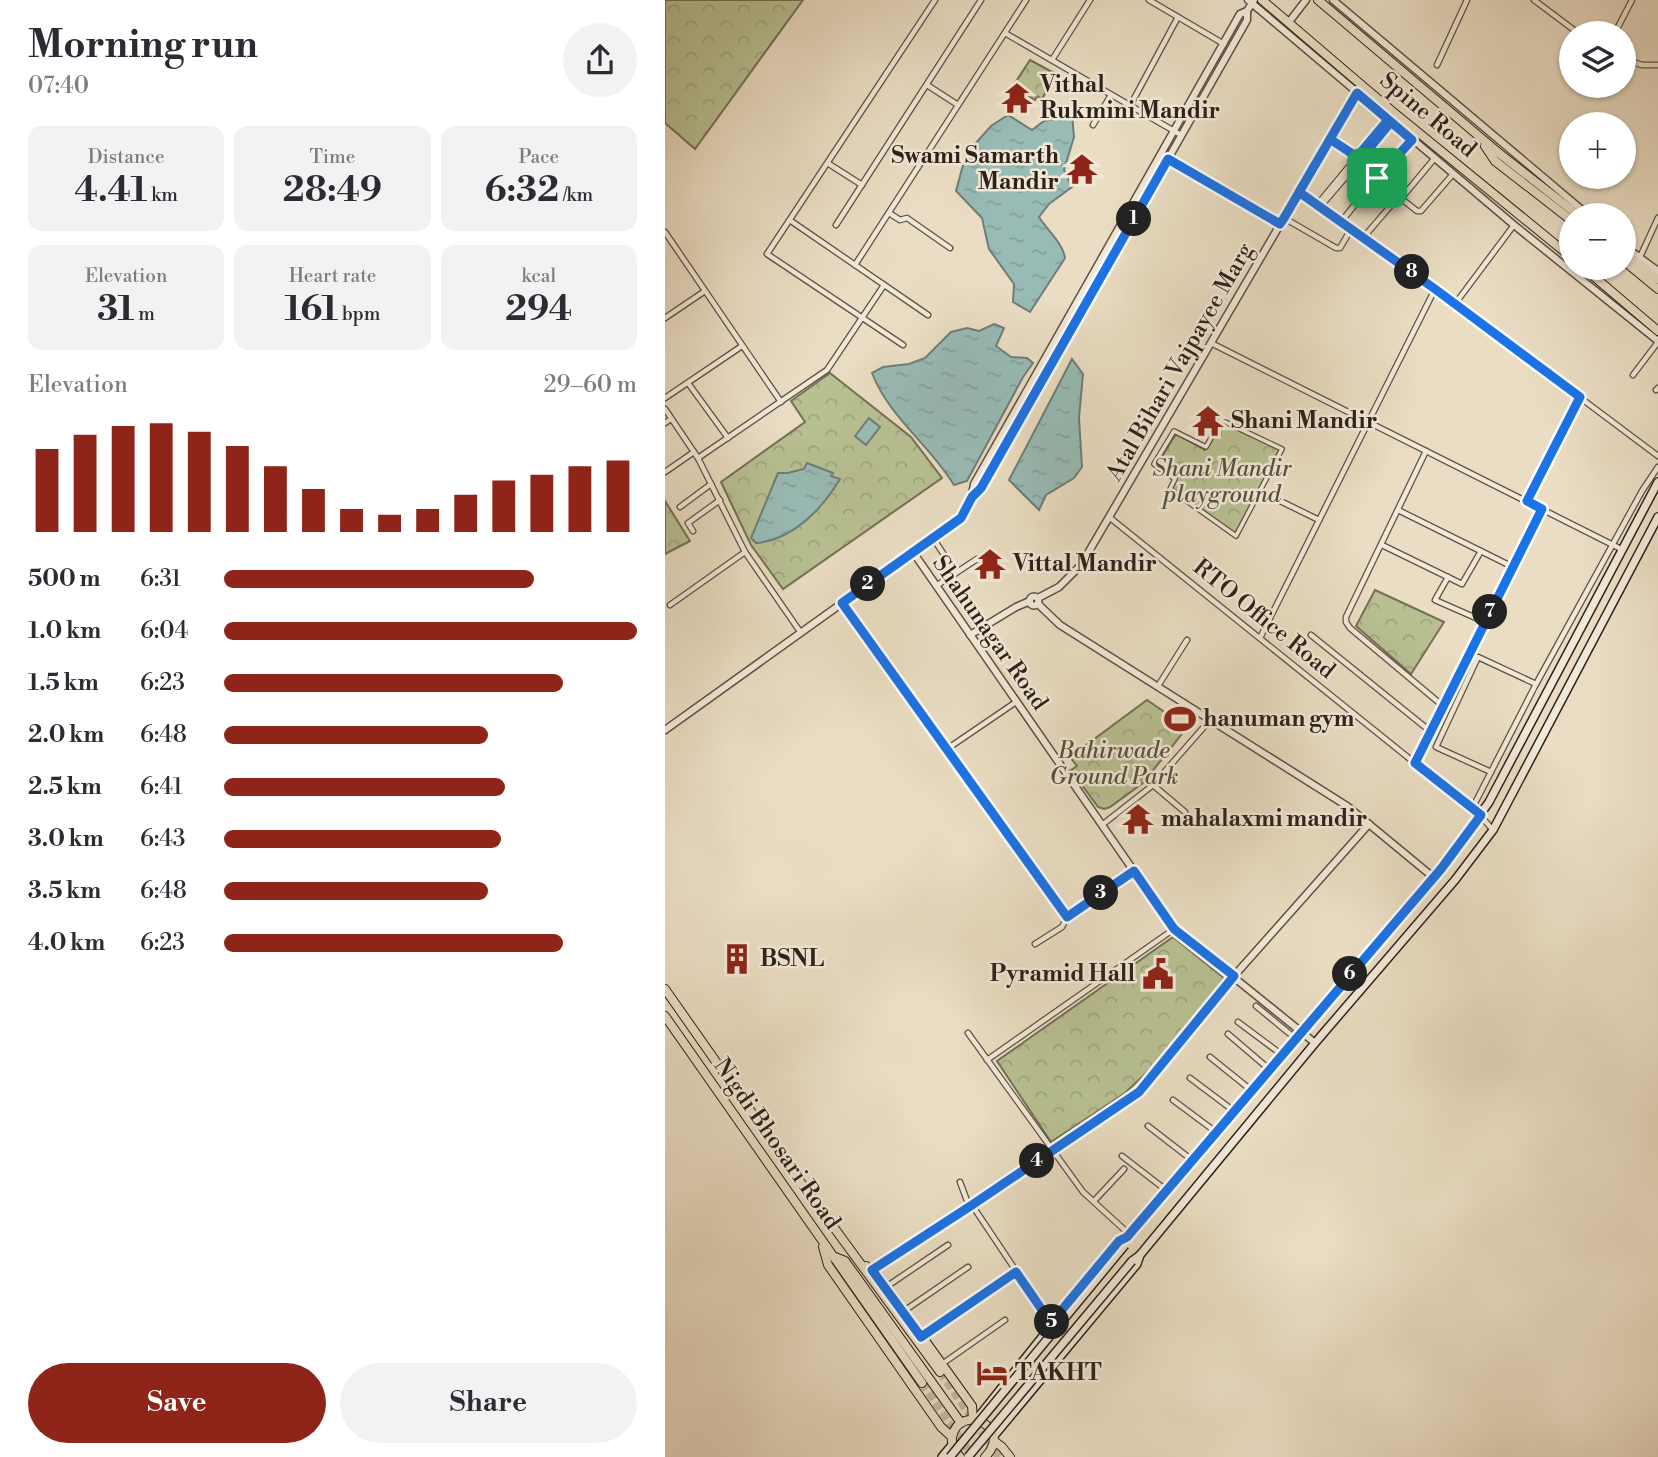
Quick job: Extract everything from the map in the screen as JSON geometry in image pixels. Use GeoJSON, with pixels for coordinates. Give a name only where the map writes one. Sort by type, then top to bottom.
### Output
{"type":"FeatureCollection","features":[{"type":"Feature","properties":{"kind":"main road","name":"Spine Road"},"geometry":{"type":"LineString","coordinates":[[1262,0],[1392,111],[1559,247]]}},
{"type":"Feature","properties":{"kind":"main road","name":"Spine Road"},"geometry":{"type":"LineString","coordinates":[[1318,0],[1480,137],[1563,203]]}},
{"type":"Feature","properties":{"kind":"main road"},"geometry":{"type":"LineString","coordinates":[[1480,137],[1495,161],[1559,211]]}},
{"type":"Feature","properties":{"kind":"main road"},"geometry":{"type":"LineString","coordinates":[[1636,262],[1658,279]]}},
{"type":"Feature","properties":{"kind":"main road"},"geometry":{"type":"LineString","coordinates":[[1636,271],[1658,289]]}},
{"type":"Feature","properties":{"kind":"main road"},"geometry":{"type":"LineString","coordinates":[[1598,280],[1658,331]]}},
{"type":"Feature","properties":{"kind":"main road"},"geometry":{"type":"LineString","coordinates":[[950,1457],[1192,1160],[1433,877],[1481,815],[1618,546],[1658,482]]}},
{"type":"Feature","properties":{"kind":"main road"},"geometry":{"type":"LineString","coordinates":[[968,1457],[1447,889],[1493,830],[1658,517]]}},
{"type":"Feature","properties":{"kind":"main road","name":"Nigdi Bhosari Road"},"geometry":{"type":"LineString","coordinates":[[665,989],[806,1190],[940,1368]]}},
{"type":"Feature","properties":{"kind":"main road","name":"Nigdi Bhosari Road"},"geometry":{"type":"LineString","coordinates":[[665,1016],[821,1240],[832,1255],[845,1261],[961,1423]]}},
{"type":"Feature","properties":{"kind":"main road"},"geometry":{"type":"LineString","coordinates":[[974,1420],[1119,1241],[1127,1239]]}},
{"type":"Feature","properties":{"kind":"main road"},"geometry":{"type":"LineString","coordinates":[[821,1240],[828,1265],[952,1441],[960,1457]]}},
{"type":"Feature","properties":{"kind":"main road"},"geometry":{"type":"LineString","coordinates":[[832,1255],[922,1383]]}},
{"type":"Feature","properties":{"kind":"main road"},"geometry":{"type":"LineString","coordinates":[[993,1439],[1137,1264],[1140,1255]]}},
{"type":"Feature","properties":{"kind":"main road"},"geometry":{"type":"LineString","coordinates":[[858,1260],[872,1270],[886,1287],[940,1368],[972,1406],[974,1420]]}},
{"type":"Feature","properties":{"kind":"main road"},"geometry":{"type":"LineString","coordinates":[[942,1457],[961,1423],[974,1420],[988,1426],[993,1439],[992,1449],[985,1457]]}},
{"type":"Feature","properties":{"kind":"main road"},"geometry":{"type":"LineString","coordinates":[[993,1439],[1010,1457]]}},
{"type":"Feature","properties":{"kind":"street"},"geometry":{"type":"LineString","coordinates":[[903,345],[767,254],[935,0]]}},
{"type":"Feature","properties":{"kind":"street"},"geometry":{"type":"LineString","coordinates":[[836,225],[981,0]]}},
{"type":"Feature","properties":{"kind":"street"},"geometry":{"type":"LineString","coordinates":[[855,265],[1026,0]]}},
{"type":"Feature","properties":{"kind":"street"},"geometry":{"type":"LineString","coordinates":[[1052,60],[1090,0]]}},
{"type":"Feature","properties":{"kind":"street"},"geometry":{"type":"LineString","coordinates":[[1149,0],[1224,44]]}},
{"type":"Feature","properties":{"kind":"street"},"geometry":{"type":"LineString","coordinates":[[1289,23],[1306,0]]}},
{"type":"Feature","properties":{"kind":"street","name":"Spine Road"},"geometry":{"type":"LineString","coordinates":[[1333,0],[1574,203]]}},
{"type":"Feature","properties":{"kind":"street"},"geometry":{"type":"LineString","coordinates":[[1437,65],[1467,0]]}},
{"type":"Feature","properties":{"kind":"street"},"geometry":{"type":"LineString","coordinates":[[1534,0],[1562,21]]}},
{"type":"Feature","properties":{"kind":"street"},"geometry":{"type":"LineString","coordinates":[[1621,21],[1632,0]]}},
{"type":"Feature","properties":{"kind":"street"},"geometry":{"type":"LineString","coordinates":[[665,730],[961,518],[972,497],[981,488],[1247,20],[1251,1]]}},
{"type":"Feature","properties":{"kind":"street","name":"Spine Road"},"geometry":{"type":"LineString","coordinates":[[1251,1],[1434,159],[1658,342]]}},
{"type":"Feature","properties":{"kind":"street"},"geometry":{"type":"LineString","coordinates":[[972,497],[974,484],[1160,155],[1240,14],[1247,11]]}},
{"type":"Feature","properties":{"kind":"street"},"geometry":{"type":"LineString","coordinates":[[1130,106],[1178,17]]}},
{"type":"Feature","properties":{"kind":"street"},"geometry":{"type":"LineString","coordinates":[[1005,33],[1181,135]]}},
{"type":"Feature","properties":{"kind":"street"},"geometry":{"type":"LineString","coordinates":[[1636,63],[1658,65]]}},
{"type":"Feature","properties":{"kind":"street"},"geometry":{"type":"LineString","coordinates":[[927,85],[958,105]]}},
{"type":"Feature","properties":{"kind":"street","name":"Atal Bihari Vajpayee Marg"},"geometry":{"type":"LineString","coordinates":[[1038,601],[1072,577],[1081,565],[1357,93]]}},
{"type":"Feature","properties":{"kind":"street"},"geometry":{"type":"LineString","coordinates":[[1093,125],[1111,95]]}},
{"type":"Feature","properties":{"kind":"street"},"geometry":{"type":"LineString","coordinates":[[1330,139],[1357,157],[1389,121]]}},
{"type":"Feature","properties":{"kind":"street"},"geometry":{"type":"LineString","coordinates":[[1389,121],[1358,160],[1375,178],[1380,176],[1412,140]]}},
{"type":"Feature","properties":{"kind":"street"},"geometry":{"type":"LineString","coordinates":[[1160,155],[1336,248],[1340,247],[1352,229]]}},
{"type":"Feature","properties":{"kind":"street"},"geometry":{"type":"LineString","coordinates":[[1434,159],[1404,195],[1403,200],[1421,211],[1453,174]]}},
{"type":"Feature","properties":{"kind":"street"},"geometry":{"type":"LineString","coordinates":[[829,164],[862,185]]}},
{"type":"Feature","properties":{"kind":"street"},"geometry":{"type":"LineString","coordinates":[[1318,206],[1350,164]]}},
{"type":"Feature","properties":{"kind":"street"},"geometry":{"type":"LineString","coordinates":[[1318,206],[1351,171]]}},
{"type":"Feature","properties":{"kind":"street"},"geometry":{"type":"LineString","coordinates":[[1341,222],[1370,187]]}},
{"type":"Feature","properties":{"kind":"street"},"geometry":{"type":"LineString","coordinates":[[1299,192],[1435,289],[1658,456]]}},
{"type":"Feature","properties":{"kind":"street"},"geometry":{"type":"LineString","coordinates":[[1363,238],[1394,202]]}},
{"type":"Feature","properties":{"kind":"street"},"geometry":{"type":"LineString","coordinates":[[889,213],[900,220],[908,218],[950,248]]}},
{"type":"Feature","properties":{"kind":"street"},"geometry":{"type":"LineString","coordinates":[[1640,257],[1658,218]]}},
{"type":"Feature","properties":{"kind":"street"},"geometry":{"type":"LineString","coordinates":[[791,221],[928,315]]}},
{"type":"Feature","properties":{"kind":"street"},"geometry":{"type":"LineString","coordinates":[[1455,304],[1514,225]]}},
{"type":"Feature","properties":{"kind":"street"},"geometry":{"type":"LineString","coordinates":[[666,235],[781,402]]}},
{"type":"Feature","properties":{"kind":"street"},"geometry":{"type":"LineString","coordinates":[[1636,254],[1658,271]]}},
{"type":"Feature","properties":{"kind":"street"},"geometry":{"type":"LineString","coordinates":[[698,458],[827,370],[884,285]]}},
{"type":"Feature","properties":{"kind":"street"},"geometry":{"type":"LineString","coordinates":[[1260,638],[1435,289]]}},
{"type":"Feature","properties":{"kind":"street"},"geometry":{"type":"LineString","coordinates":[[665,318],[705,291]]}},
{"type":"Feature","properties":{"kind":"street"},"geometry":{"type":"LineString","coordinates":[[1633,375],[1658,342]]}},
{"type":"Feature","properties":{"kind":"street"},"geometry":{"type":"LineString","coordinates":[[1211,343],[1618,546]]}},
{"type":"Feature","properties":{"kind":"street"},"geometry":{"type":"LineString","coordinates":[[665,398],[743,346]]}},
{"type":"Feature","properties":{"kind":"street"},"geometry":{"type":"LineString","coordinates":[[688,383],[728,438]]}},
{"type":"Feature","properties":{"kind":"street"},"geometry":{"type":"LineString","coordinates":[[1527,501],[1580,397]]}},
{"type":"Feature","properties":{"kind":"street"},"geometry":{"type":"LineString","coordinates":[[665,409],[698,458],[745,552],[801,633]]}},
{"type":"Feature","properties":{"kind":"street"},"geometry":{"type":"LineString","coordinates":[[665,423],[671,419]]}},
{"type":"Feature","properties":{"kind":"street"},"geometry":{"type":"LineString","coordinates":[[1221,420],[1282,449],[1236,536],[1170,489],[1175,479],[1154,464],[1174,431],[1206,447],[1221,420]]}},
{"type":"Feature","properties":{"kind":"street"},"geometry":{"type":"LineString","coordinates":[[1426,451],[1346,617],[1346,622],[1443,706]]}},
{"type":"Feature","properties":{"kind":"street"},"geometry":{"type":"LineString","coordinates":[[665,472],[694,452]]}},
{"type":"Feature","properties":{"kind":"street"},"geometry":{"type":"LineString","coordinates":[[1473,807],[1536,684],[1618,546],[1642,491],[1658,467]]}},
{"type":"Feature","properties":{"kind":"street"},"geometry":{"type":"LineString","coordinates":[[680,507],[711,484]]}},
{"type":"Feature","properties":{"kind":"street"},"geometry":{"type":"LineString","coordinates":[[1268,495],[1319,520]]}},
{"type":"Feature","properties":{"kind":"street"},"geometry":{"type":"LineString","coordinates":[[693,531],[688,523],[720,500]]}},
{"type":"Feature","properties":{"kind":"street"},"geometry":{"type":"LineString","coordinates":[[1415,763],[1542,509]]}},
{"type":"Feature","properties":{"kind":"street"},"geometry":{"type":"LineString","coordinates":[[1398,510],[1513,567]]}},
{"type":"Feature","properties":{"kind":"street","name":"RTO Office Road"},"geometry":{"type":"LineString","coordinates":[[1109,517],[1473,807],[1493,830]]}},
{"type":"Feature","properties":{"kind":"street"},"geometry":{"type":"LineString","coordinates":[[933,538],[956,573]]}},
{"type":"Feature","properties":{"kind":"street"},"geometry":{"type":"LineString","coordinates":[[1382,545],[1462,584],[1481,551]]}},
{"type":"Feature","properties":{"kind":"street"},"geometry":{"type":"LineString","coordinates":[[670,605],[745,552]]}},
{"type":"Feature","properties":{"kind":"street","name":"Shahunagar Road"},"geometry":{"type":"LineString","coordinates":[[913,552],[1174,929],[1315,1043]]}},
{"type":"Feature","properties":{"kind":"street"},"geometry":{"type":"LineString","coordinates":[[936,586],[977,559]]}},
{"type":"Feature","properties":{"kind":"street"},"geometry":{"type":"LineString","coordinates":[[1448,577],[1436,600],[1485,622]]}},
{"type":"Feature","properties":{"kind":"street"},"geometry":{"type":"LineString","coordinates":[[970,635],[1016,607],[1030,601],[1032,605],[1038,601],[1060,625],[1347,806],[1433,877]]}},
{"type":"Feature","properties":{"kind":"street"},"geometry":{"type":"LineString","coordinates":[[842,603],[1067,917]]}},
{"type":"Feature","properties":{"kind":"street"},"geometry":{"type":"LineString","coordinates":[[1311,635],[1430,731]]}},
{"type":"Feature","properties":{"kind":"street"},"geometry":{"type":"LineString","coordinates":[[1157,687],[1187,639]]}},
{"type":"Feature","properties":{"kind":"street"},"geometry":{"type":"LineString","coordinates":[[1491,772],[1436,747],[1478,657],[1536,684]]}},
{"type":"Feature","properties":{"kind":"street"},"geometry":{"type":"LineString","coordinates":[[947,749],[1016,702]]}},
{"type":"Feature","properties":{"kind":"street"},"geometry":{"type":"LineString","coordinates":[[1102,825],[1153,785],[1210,720]]}},
{"type":"Feature","properties":{"kind":"street"},"geometry":{"type":"LineString","coordinates":[[1153,785],[1185,812]]}},
{"type":"Feature","properties":{"kind":"street"},"geometry":{"type":"LineString","coordinates":[[872,1270],[1139,1092],[1234,976],[1369,824]]}},
{"type":"Feature","properties":{"kind":"street"},"geometry":{"type":"LineString","coordinates":[[1035,944],[1062,927],[1067,917],[1134,871]]}},
{"type":"Feature","properties":{"kind":"street"},"geometry":{"type":"LineString","coordinates":[[987,1060],[1174,929]]}},
{"type":"Feature","properties":{"kind":"street"},"geometry":{"type":"LineString","coordinates":[[1256,1006],[1295,1038]]}},
{"type":"Feature","properties":{"kind":"street"},"geometry":{"type":"LineString","coordinates":[[1238,1021],[1281,1054]]}},
{"type":"Feature","properties":{"kind":"street"},"geometry":{"type":"LineString","coordinates":[[968,1033],[1083,1192],[1127,1239]]}},
{"type":"Feature","properties":{"kind":"street"},"geometry":{"type":"LineString","coordinates":[[1228,1034],[1269,1069]]}},
{"type":"Feature","properties":{"kind":"street"},"geometry":{"type":"LineString","coordinates":[[1210,1057],[1251,1090]]}},
{"type":"Feature","properties":{"kind":"street"},"geometry":{"type":"LineString","coordinates":[[1190,1078],[1234,1111]]}},
{"type":"Feature","properties":{"kind":"street"},"geometry":{"type":"LineString","coordinates":[[1173,1100],[1216,1132]]}},
{"type":"Feature","properties":{"kind":"street"},"geometry":{"type":"LineString","coordinates":[[1148,1126],[1192,1160]]}},
{"type":"Feature","properties":{"kind":"street"},"geometry":{"type":"LineString","coordinates":[[1122,1156],[1167,1191]]}},
{"type":"Feature","properties":{"kind":"street"},"geometry":{"type":"LineString","coordinates":[[1094,1202],[1124,1169]]}},
{"type":"Feature","properties":{"kind":"street"},"geometry":{"type":"LineString","coordinates":[[960,1182],[971,1206],[1051,1323]]}},
{"type":"Feature","properties":{"kind":"street"},"geometry":{"type":"LineString","coordinates":[[886,1287],[948,1245]]}},
{"type":"Feature","properties":{"kind":"street"},"geometry":{"type":"LineString","coordinates":[[903,1311],[968,1268]]}},
{"type":"Feature","properties":{"kind":"street"},"geometry":{"type":"LineString","coordinates":[[921,1337],[1016,1272]]}},
{"type":"Feature","properties":{"kind":"street"},"geometry":{"type":"LineString","coordinates":[[940,1368],[1005,1320]]}},
{"type":"Feature","properties":{"kind":"green space"},"geometry":{"type":"Polygon","coordinates":[[[665,0],[803,0],[695,149],[665,123],[665,0]]]}},
{"type":"Feature","properties":{"kind":"green space"},"geometry":{"type":"Polygon","coordinates":[[[1030,60],[1056,74],[1042,99],[1037,96],[1035,100],[1013,86],[1030,60]]]}},
{"type":"Feature","properties":{"kind":"green space"},"geometry":{"type":"Polygon","coordinates":[[[830,373],[911,437],[942,478],[783,589],[751,545],[721,482],[805,422],[791,401],[830,373]]]}},
{"type":"Feature","properties":{"kind":"green space","name":"Shani Mandir playground"},"geometry":{"type":"Polygon","coordinates":[[[1221,420],[1282,449],[1236,536],[1170,489],[1175,479],[1155,468],[1176,434],[1205,450],[1221,420]]]}},
{"type":"Feature","properties":{"kind":"green space"},"geometry":{"type":"Polygon","coordinates":[[[665,501],[690,541],[665,554],[665,501]]]}},
{"type":"Feature","properties":{"kind":"green space"},"geometry":{"type":"Polygon","coordinates":[[[1375,590],[1444,622],[1411,674],[1356,626],[1375,590]]]}},
{"type":"Feature","properties":{"kind":"green space","name":"Bahirwade Ground Park"},"geometry":{"type":"Polygon","coordinates":[[[1147,700],[1166,713],[1164,717],[1185,730],[1143,783],[1110,807],[1098,807],[1071,770],[1077,766],[1070,757],[1147,700]]]}},
{"type":"Feature","properties":{"kind":"green space"},"geometry":{"type":"Polygon","coordinates":[[[1173,937],[1224,978],[1175,1046],[1125,1093],[1051,1142],[997,1061],[1173,937]]]}},
{"type":"Feature","properties":{"kind":"water"},"geometry":{"type":"Polygon","coordinates":[[[1008,115],[1032,130],[1044,121],[1072,115],[1074,137],[1064,170],[1072,187],[1049,204],[1039,217],[1058,242],[1065,258],[1030,312],[1013,302],[1014,284],[989,249],[982,218],[956,191],[966,154],[991,126],[1008,115]]]}},
{"type":"Feature","properties":{"kind":"water"},"geometry":{"type":"Polygon","coordinates":[[[994,324],[1004,328],[996,346],[1011,357],[1027,358],[1033,363],[967,481],[954,485],[888,403],[872,373],[883,367],[909,364],[925,358],[951,332],[967,328],[979,331],[994,324]]]}},
{"type":"Feature","properties":{"kind":"water"},"geometry":{"type":"Polygon","coordinates":[[[1072,359],[1083,374],[1079,418],[1082,467],[1074,478],[1046,495],[1039,510],[1009,480],[1072,359]]]}},
{"type":"Feature","properties":{"kind":"water"},"geometry":{"type":"Polygon","coordinates":[[[869,418],[880,427],[866,445],[855,436],[869,418]]]}},
{"type":"Feature","properties":{"kind":"water"},"geometry":{"type":"Polygon","coordinates":[[[807,463],[833,473],[831,476],[840,479],[805,521],[782,536],[756,543],[751,538],[778,473],[804,469],[807,463]]]}},
{"type":"Feature","properties":{"kind":"tunnel"},"geometry":{"type":"LineString","coordinates":[[940,1372],[999,1457]]}},
{"type":"Feature","properties":{"kind":"tunnel"},"geometry":{"type":"LineString","coordinates":[[922,1383],[973,1457]]}},
{"type":"Feature","properties":{"kind":"place","name":"Vithal Rukmini Mandir"},"geometry":{"type":"Point","coordinates":[1017,98]}},
{"type":"Feature","properties":{"kind":"place","name":"Swami Samarth Mandir"},"geometry":{"type":"Point","coordinates":[1082,169]}},
{"type":"Feature","properties":{"kind":"place","name":"Shani Mandir"},"geometry":{"type":"Point","coordinates":[1208,421]}},
{"type":"Feature","properties":{"kind":"place","name":"Vittal Mandir"},"geometry":{"type":"Point","coordinates":[990,564]}},
{"type":"Feature","properties":{"kind":"place","name":"hanuman gym"},"geometry":{"type":"Point","coordinates":[1180,719]}},
{"type":"Feature","properties":{"kind":"place","name":"mahalaxmi mandir"},"geometry":{"type":"Point","coordinates":[1138,819]}},
{"type":"Feature","properties":{"kind":"place","name":"BSNL"},"geometry":{"type":"Point","coordinates":[737,959]}},
{"type":"Feature","properties":{"kind":"place","name":"Pyramid Hall"},"geometry":{"type":"Point","coordinates":[1158,974]}},
{"type":"Feature","properties":{"kind":"place","name":"TAKHT"},"geometry":{"type":"Point","coordinates":[992,1373]}},
{"type":"Feature","properties":{"kind":"route"},"geometry":{"type":"LineString","coordinates":[[1377,178],[1358,163],[1358,160],[1391,122],[1388,120],[1355,158],[1353,157],[1330,139],[1280,224],[1168,159],[981,488],[972,497],[961,518],[842,603],[1067,917],[1134,871],[1174,929],[1234,976],[1139,1092],[872,1270],[921,1337],[1016,1272],[1051,1323],[1441,869],[1481,815],[1415,763],[1542,509],[1527,501],[1580,397],[1299,192],[1329,141],[1357,93],[1412,140],[1377,178]]}}]}
